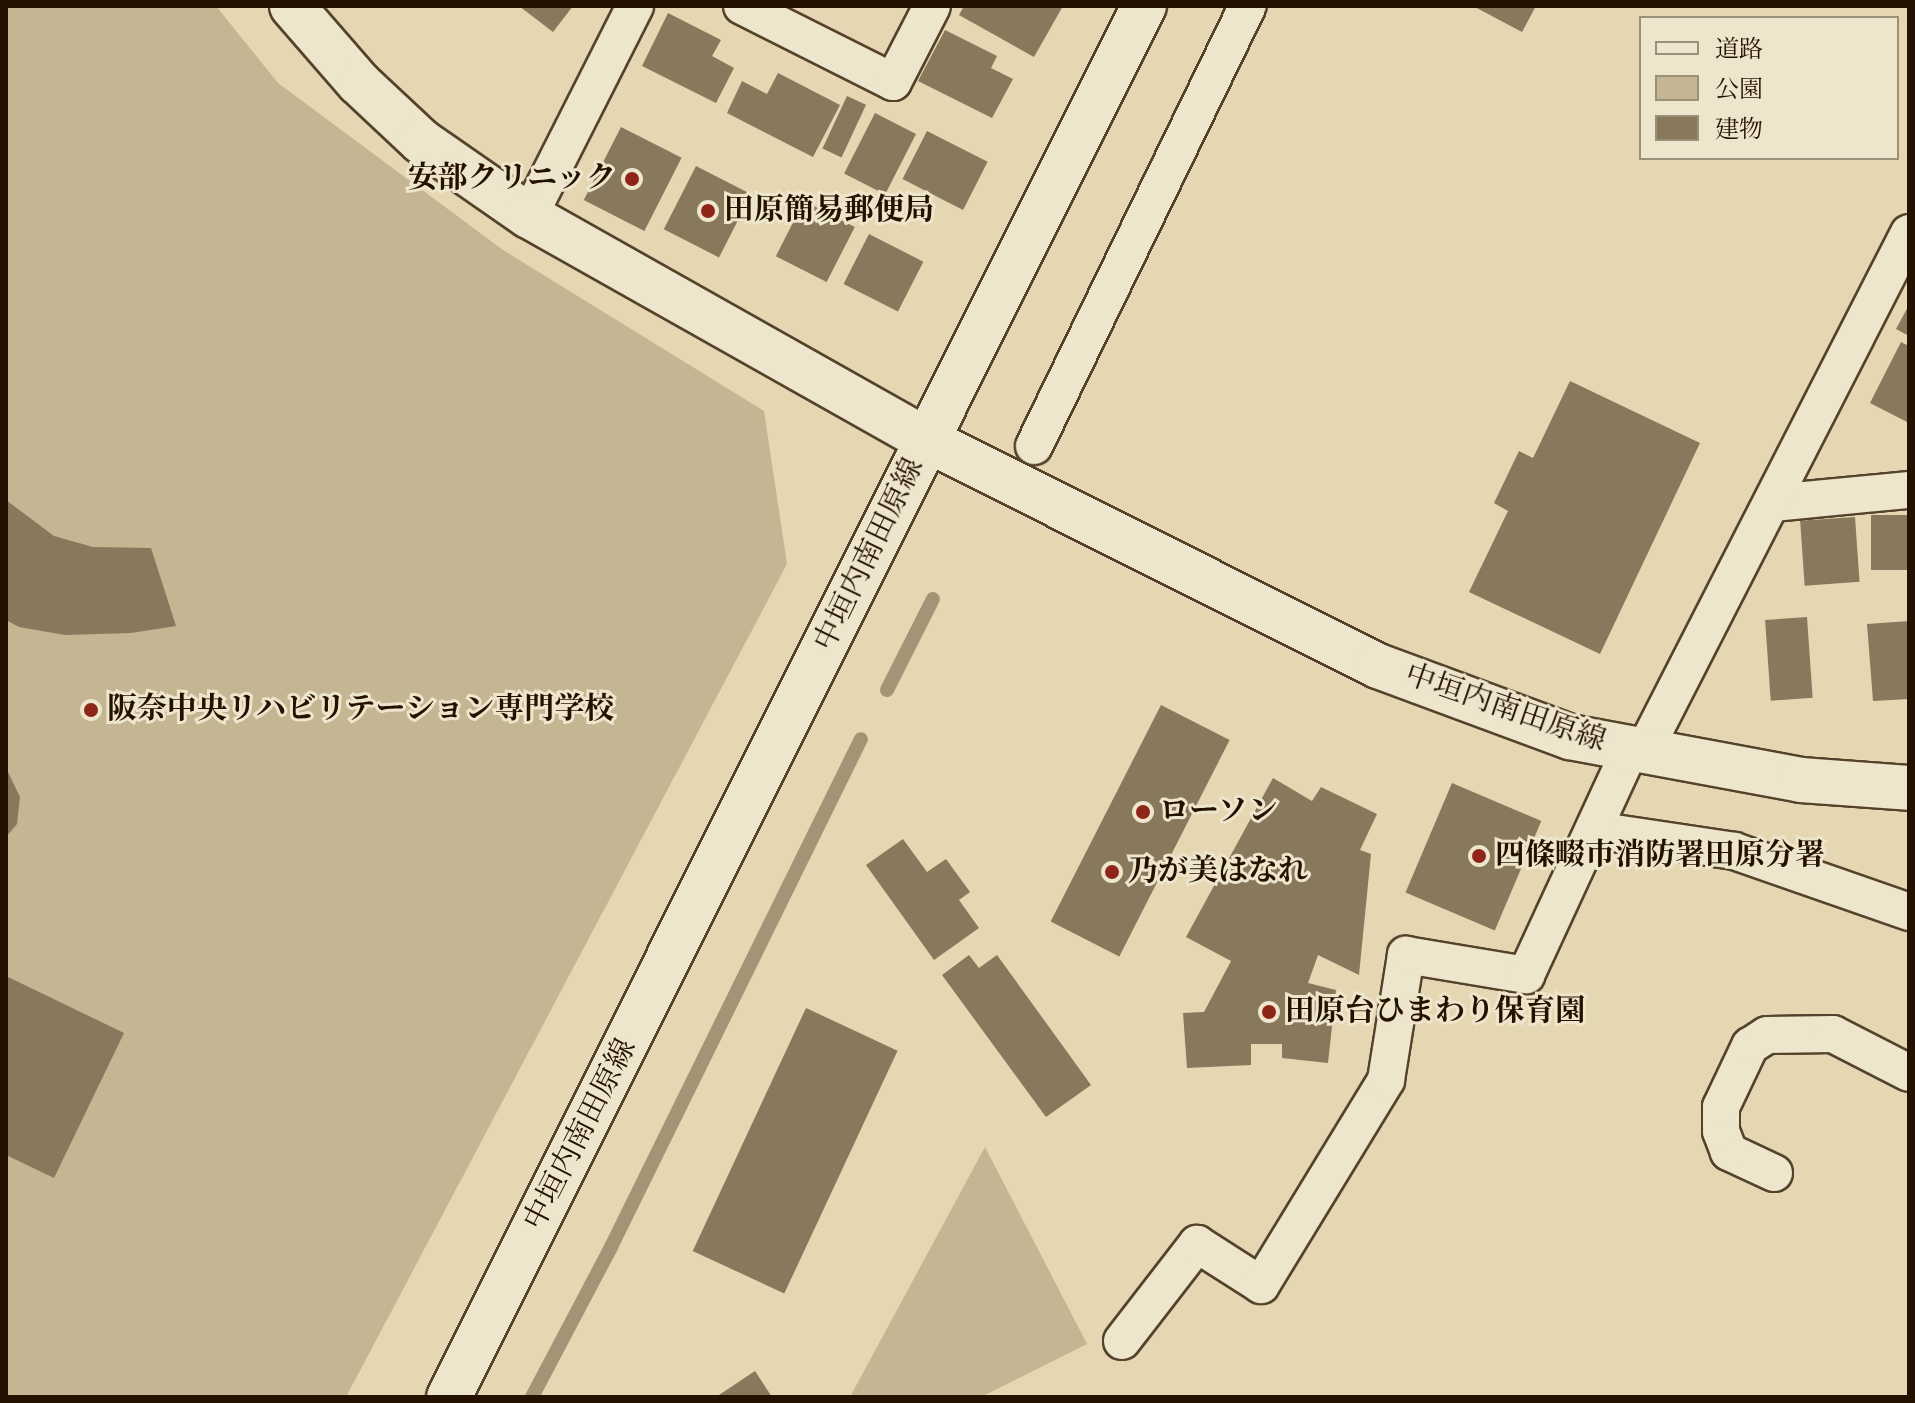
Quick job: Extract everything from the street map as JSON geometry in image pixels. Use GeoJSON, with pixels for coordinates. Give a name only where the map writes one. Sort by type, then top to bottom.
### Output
{"type":"FeatureCollection","features":[{"type":"Feature","properties":{"kind":"main road"},"geometry":{"type":"LineString","coordinates":[[292,6],[359,83],[421,141],[529,216],[927,440],[1144,6]]}},
{"type":"Feature","properties":{"kind":"main road","name":"中垣内南田原線"},"geometry":{"type":"LineString","coordinates":[[449,1397],[927,440],[1378,666],[1570,737],[1801,780],[1909,788]]}},
{"type":"Feature","properties":{"kind":"street"},"geometry":{"type":"LineString","coordinates":[[529,216],[635,6]]}},
{"type":"Feature","properties":{"kind":"street"},"geometry":{"type":"LineString","coordinates":[[742,6],[893,82],[932,6]]}},
{"type":"Feature","properties":{"kind":"street"},"geometry":{"type":"LineString","coordinates":[[1034,446],[1248,6]]}},
{"type":"Feature","properties":{"kind":"street"},"geometry":{"type":"LineString","coordinates":[[1122,1341],[1197,1244],[1261,1285],[1386,1080],[1406,955],[1526,975],[1594,830],[1773,503],[1909,233]]}},
{"type":"Feature","properties":{"kind":"street"},"geometry":{"type":"LineString","coordinates":[[1773,503],[1909,490]]}},
{"type":"Feature","properties":{"kind":"street"},"geometry":{"type":"LineString","coordinates":[[1594,830],[1734,851],[1909,912]]}},
{"type":"Feature","properties":{"kind":"street"},"geometry":{"type":"LineString","coordinates":[[1774,1173],[1729,1152],[1721,1131],[1721,1107],[1750,1046],[1767,1035],[1833,1034],[1909,1073]]}},
{"type":"Feature","properties":{"kind":"green space"},"geometry":{"type":"Polygon","coordinates":[[[6,6],[216,6],[278,83],[503,250],[764,411],[787,564],[346,1397],[6,1397],[6,6]]]}},
{"type":"Feature","properties":{"kind":"green space"},"geometry":{"type":"Polygon","coordinates":[[[985,1147],[1087,1344],[981,1397],[850,1397],[985,1147]]]}},
{"type":"Feature","properties":{"kind":"building"},"geometry":{"type":"Polygon","coordinates":[[[519,6],[573,6],[553,32],[519,6]]]}},
{"type":"Feature","properties":{"kind":"building"},"geometry":{"type":"Polygon","coordinates":[[[964,6],[1063,6],[1034,57],[959,15],[964,6]]]}},
{"type":"Feature","properties":{"kind":"building"},"geometry":{"type":"Polygon","coordinates":[[[1473,6],[1536,6],[1522,32],[1473,6]]]}},
{"type":"Feature","properties":{"kind":"building"},"geometry":{"type":"Polygon","coordinates":[[[668,13],[721,40],[712,56],[734,68],[716,103],[642,66],[668,13]]]}},
{"type":"Feature","properties":{"kind":"building"},"geometry":{"type":"Polygon","coordinates":[[[945,30],[997,56],[991,68],[1013,79],[992,118],[918,81],[945,30]]]}},
{"type":"Feature","properties":{"kind":"building"},"geometry":{"type":"Polygon","coordinates":[[[778,73],[840,105],[813,157],[727,113],[742,81],[767,94],[778,73]]]}},
{"type":"Feature","properties":{"kind":"building"},"geometry":{"type":"Polygon","coordinates":[[[847,96],[866,105],[842,157],[822,149],[847,96]]]}},
{"type":"Feature","properties":{"kind":"building"},"geometry":{"type":"Polygon","coordinates":[[[875,113],[916,134],[885,194],[844,174],[875,113]]]}},
{"type":"Feature","properties":{"kind":"building","name":"安部クリニック"},"geometry":{"type":"Polygon","coordinates":[[[621,127],[682,158],[644,231],[584,200],[621,127]]]}},
{"type":"Feature","properties":{"kind":"building"},"geometry":{"type":"Polygon","coordinates":[[[927,131],[988,162],[963,210],[902,179],[927,131]]]}},
{"type":"Feature","properties":{"kind":"building","name":"田原簡易郵便局"},"geometry":{"type":"Polygon","coordinates":[[[696,166],[751,194],[719,257],[664,229],[696,166]]]}},
{"type":"Feature","properties":{"kind":"building"},"geometry":{"type":"Polygon","coordinates":[[[804,201],[855,227],[827,282],[776,256],[804,201]]]}},
{"type":"Feature","properties":{"kind":"building"},"geometry":{"type":"Polygon","coordinates":[[[869,234],[923,262],[898,312],[844,284],[869,234]]]}},
{"type":"Feature","properties":{"kind":"building"},"geometry":{"type":"Polygon","coordinates":[[[1909,305],[1909,336],[1896,329],[1909,305]]]}},
{"type":"Feature","properties":{"kind":"building"},"geometry":{"type":"Polygon","coordinates":[[[1901,342],[1909,346],[1909,423],[1870,403],[1901,342]]]}},
{"type":"Feature","properties":{"kind":"building"},"geometry":{"type":"Polygon","coordinates":[[[1570,381],[1700,443],[1600,654],[1469,592],[1508,511],[1494,503],[1519,451],[1533,458],[1570,381]]]}},
{"type":"Feature","properties":{"kind":"building"},"geometry":{"type":"Polygon","coordinates":[[[6,500],[54,536],[93,547],[151,548],[176,626],[131,633],[65,635],[19,627],[6,620],[6,500]]]}},
{"type":"Feature","properties":{"kind":"building"},"geometry":{"type":"Polygon","coordinates":[[[1871,515],[1909,515],[1909,570],[1871,570],[1871,515]]]}},
{"type":"Feature","properties":{"kind":"building"},"geometry":{"type":"Polygon","coordinates":[[[1855,517],[1860,582],[1805,586],[1800,521],[1855,517]]]}},
{"type":"Feature","properties":{"kind":"building"},"geometry":{"type":"Polygon","coordinates":[[[1807,617],[1813,698],[1771,701],[1765,620],[1807,617]]]}},
{"type":"Feature","properties":{"kind":"building"},"geometry":{"type":"Polygon","coordinates":[[[1909,621],[1909,699],[1873,701],[1867,624],[1909,621]]]}},
{"type":"Feature","properties":{"kind":"building"},"geometry":{"type":"Polygon","coordinates":[[[1161,705],[1230,740],[1119,956],[1051,922],[1161,705]]]}},
{"type":"Feature","properties":{"kind":"building"},"geometry":{"type":"Polygon","coordinates":[[[6,768],[20,797],[17,824],[6,837],[6,768]]]}},
{"type":"Feature","properties":{"kind":"building"},"geometry":{"type":"Polygon","coordinates":[[[1273,778],[1312,801],[1321,787],[1377,814],[1360,850],[1371,854],[1359,975],[1318,955],[1308,983],[1336,990],[1328,1063],[1282,1058],[1282,1044],[1251,1044],[1251,1065],[1187,1068],[1183,1013],[1204,1012],[1231,961],[1186,937],[1273,778]]]}},
{"type":"Feature","properties":{"kind":"building"},"geometry":{"type":"Polygon","coordinates":[[[1452,783],[1541,821],[1495,930],[1406,893],[1452,783]]]}},
{"type":"Feature","properties":{"kind":"building"},"geometry":{"type":"Polygon","coordinates":[[[903,839],[927,872],[946,859],[970,892],[959,900],[979,928],[934,960],[866,865],[903,839]]]}},
{"type":"Feature","properties":{"kind":"building"},"geometry":{"type":"Polygon","coordinates":[[[969,955],[979,968],[997,955],[1091,1085],[1046,1117],[942,975],[969,955]]]}},
{"type":"Feature","properties":{"kind":"building"},"geometry":{"type":"Polygon","coordinates":[[[6,976],[124,1033],[54,1178],[6,1155],[6,976]]]}},
{"type":"Feature","properties":{"kind":"building"},"geometry":{"type":"Polygon","coordinates":[[[806,1008],[898,1051],[784,1294],[693,1251],[806,1008]]]}},
{"type":"Feature","properties":{"kind":"building"},"geometry":{"type":"Polygon","coordinates":[[[755,1371],[772,1397],[716,1397],[755,1371]]]}},
{"type":"Feature","properties":{"kind":"waterway"},"geometry":{"type":"LineString","coordinates":[[887,690],[933,599]]}},
{"type":"Feature","properties":{"kind":"waterway"},"geometry":{"type":"LineString","coordinates":[[532,1397],[611,1247],[861,739]]}},
{"type":"Feature","properties":{"kind":"place","name":"安部クリニック"},"geometry":{"type":"Point","coordinates":[632,179]}},
{"type":"Feature","properties":{"kind":"place","name":"田原簡易郵便局"},"geometry":{"type":"Point","coordinates":[708,211]}},
{"type":"Feature","properties":{"kind":"place","name":"阪奈中央リハビリテーション専門学校"},"geometry":{"type":"Point","coordinates":[91,710]}},
{"type":"Feature","properties":{"kind":"place","name":"ローソン"},"geometry":{"type":"Point","coordinates":[1143,812]}},
{"type":"Feature","properties":{"kind":"place","name":"四條畷市消防署田原分署"},"geometry":{"type":"Point","coordinates":[1479,856]}},
{"type":"Feature","properties":{"kind":"place","name":"乃が美はなれ"},"geometry":{"type":"Point","coordinates":[1112,872]}},
{"type":"Feature","properties":{"kind":"place","name":"田原台ひまわり保育園"},"geometry":{"type":"Point","coordinates":[1269,1012]}}]}
